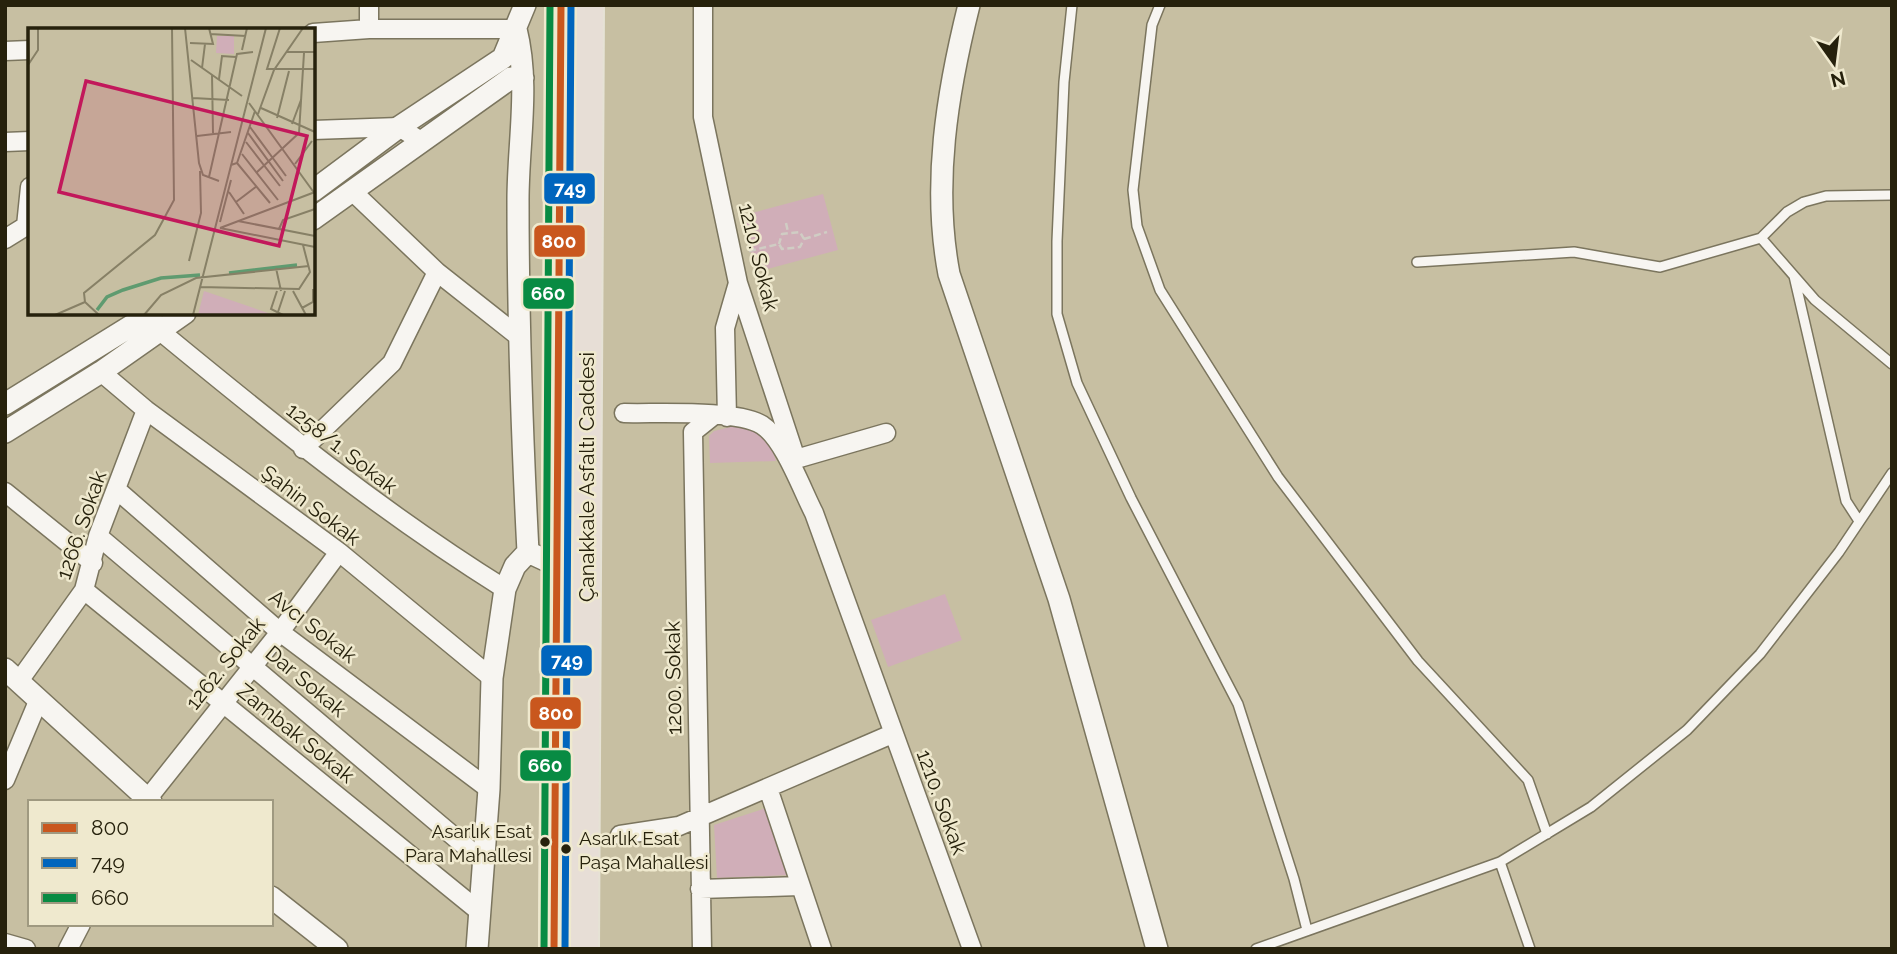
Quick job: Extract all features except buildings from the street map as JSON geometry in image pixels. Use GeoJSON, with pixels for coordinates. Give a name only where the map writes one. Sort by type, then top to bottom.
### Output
{"type":"FeatureCollection","features":[{"type":"Feature","properties":{"kind":"highway","name":"Çanakkale Asfaltı Caddesi"},"geometry":{"type":"LineString","coordinates":[[554,949],[561,5]]}},
{"type":"Feature","properties":{"kind":"highway","name":"Çanakkale Asfaltı Caddesi"},"geometry":{"type":"LineString","coordinates":[[584,949],[589,5]]}},
{"type":"Feature","properties":{"kind":"street"},"geometry":{"type":"LineString","coordinates":[[369,5],[369,29]]}},
{"type":"Feature","properties":{"kind":"street"},"geometry":{"type":"LineString","coordinates":[[477,949],[489,789],[492,678],[505,589],[515,566],[528,552],[519,336],[518,181],[512,71],[516,29],[525,5]]}},
{"type":"Feature","properties":{"kind":"street","name":"1210. Sokak"},"geometry":{"type":"LineString","coordinates":[[703,5],[703,117],[738,283],[814,513],[972,949]]}},
{"type":"Feature","properties":{"kind":"street"},"geometry":{"type":"LineString","coordinates":[[969,5],[949,100],[942,164],[943,246],[948,274],[1059,599],[1157,949]]}},
{"type":"Feature","properties":{"kind":"street"},"geometry":{"type":"LineString","coordinates":[[315,33],[369,29],[516,29]]}},
{"type":"Feature","properties":{"kind":"street"},"geometry":{"type":"LineString","coordinates":[[5,51],[28,50]]}},
{"type":"Feature","properties":{"kind":"street"},"geometry":{"type":"LineString","coordinates":[[315,190],[399,127],[512,71]]}},
{"type":"Feature","properties":{"kind":"street"},"geometry":{"type":"LineString","coordinates":[[315,218],[512,71]]}},
{"type":"Feature","properties":{"kind":"street"},"geometry":{"type":"LineString","coordinates":[[315,130],[399,127],[421,141]]}},
{"type":"Feature","properties":{"kind":"street"},"geometry":{"type":"LineString","coordinates":[[5,142],[28,141]]}},
{"type":"Feature","properties":{"kind":"street"},"geometry":{"type":"LineString","coordinates":[[352,191],[437,272],[519,336]]}},
{"type":"Feature","properties":{"kind":"street"},"geometry":{"type":"LineString","coordinates":[[5,239],[28,228]]}},
{"type":"Feature","properties":{"kind":"street"},"geometry":{"type":"LineString","coordinates":[[303,449],[392,363],[437,272]]}},
{"type":"Feature","properties":{"kind":"street"},"geometry":{"type":"LineString","coordinates":[[720,416],[725,328],[738,283]]}},
{"type":"Feature","properties":{"kind":"street"},"geometry":{"type":"LineString","coordinates":[[5,404],[146,324],[178,315]]}},
{"type":"Feature","properties":{"kind":"street"},"geometry":{"type":"LineString","coordinates":[[5,432],[101,372],[146,324]]}},
{"type":"Feature","properties":{"kind":"street","name":"1258/1. Sokak"},"geometry":{"type":"LineString","coordinates":[[146,324],[303,449],[428,541],[505,589]]}},
{"type":"Feature","properties":{"kind":"street","name":"Şahin Sokak"},"geometry":{"type":"LineString","coordinates":[[101,372],[146,410],[339,552],[492,678]]}},
{"type":"Feature","properties":{"kind":"street","name":"1266. Sokak"},"geometry":{"type":"LineString","coordinates":[[12,675],[84,590],[98,536],[146,410]]}},
{"type":"Feature","properties":{"kind":"street","name":"1210. Sokak"},"geometry":{"type":"LineString","coordinates":[[624,413],[720,416],[763,426],[780,446],[814,513]]}},
{"type":"Feature","properties":{"kind":"street","name":"1200. Sokak"},"geometry":{"type":"LineString","coordinates":[[702,949],[693,432],[720,416]]}},
{"type":"Feature","properties":{"kind":"street"},"geometry":{"type":"LineString","coordinates":[[796,459],[886,433]]}},
{"type":"Feature","properties":{"kind":"street","name":"Avcı Sokak"},"geometry":{"type":"LineString","coordinates":[[117,490],[280,632],[489,789]]}},
{"type":"Feature","properties":{"kind":"street"},"geometry":{"type":"LineString","coordinates":[[5,492],[93,563]]}},
{"type":"Feature","properties":{"kind":"street","name":"Dar Sokak"},"geometry":{"type":"LineString","coordinates":[[98,536],[484,862]]}},
{"type":"Feature","properties":{"kind":"street","name":"1262. Sokak"},"geometry":{"type":"LineString","coordinates":[[148,800],[222,702],[280,632],[339,552]]}},
{"type":"Feature","properties":{"kind":"street"},"geometry":{"type":"LineString","coordinates":[[528,552],[558,566]]}},
{"type":"Feature","properties":{"kind":"street","name":"Zambak Sokak"},"geometry":{"type":"LineString","coordinates":[[84,590],[480,912]]}},
{"type":"Feature","properties":{"kind":"street"},"geometry":{"type":"LineString","coordinates":[[12,675],[146,800]]}},
{"type":"Feature","properties":{"kind":"street"},"geometry":{"type":"LineString","coordinates":[[5,780],[39,699]]}},
{"type":"Feature","properties":{"kind":"street"},"geometry":{"type":"LineString","coordinates":[[620,835],[678,826],[892,734]]}},
{"type":"Feature","properties":{"kind":"street"},"geometry":{"type":"LineString","coordinates":[[768,788],[822,949]]}},
{"type":"Feature","properties":{"kind":"street"},"geometry":{"type":"LineString","coordinates":[[700,889],[800,886]]}},
{"type":"Feature","properties":{"kind":"street"},"geometry":{"type":"LineString","coordinates":[[273,899],[337,949]]}},
{"type":"Feature","properties":{"kind":"street"},"geometry":{"type":"LineString","coordinates":[[68,949],[79,926]]}},
{"type":"Feature","properties":{"kind":"street"},"geometry":{"type":"LineString","coordinates":[[5,943],[26,949]]}},
{"type":"Feature","properties":{"kind":"lane"},"geometry":{"type":"LineString","coordinates":[[1072,5],[1063,96],[1057,314],[1077,383],[1131,498],[1237,704],[1294,879],[1307,930]]}},
{"type":"Feature","properties":{"kind":"lane"},"geometry":{"type":"LineString","coordinates":[[1160,5],[1152,25],[1133,190],[1137,226],[1160,290],[1278,477],[1418,661],[1528,780],[1546,834]]}},
{"type":"Feature","properties":{"kind":"lane"},"geometry":{"type":"LineString","coordinates":[[1417,262],[1574,252],[1660,267],[1761,238],[1787,212],[1804,202],[1826,196],[1892,195]]}},
{"type":"Feature","properties":{"kind":"lane"},"geometry":{"type":"LineString","coordinates":[[1761,238],[1815,300],[1892,364]]}},
{"type":"Feature","properties":{"kind":"lane"},"geometry":{"type":"LineString","coordinates":[[1794,276],[1846,501],[1859,521]]}},
{"type":"Feature","properties":{"kind":"lane"},"geometry":{"type":"LineString","coordinates":[[1256,949],[1500,862],[1591,807],[1687,730],[1760,654],[1892,472]]}},
{"type":"Feature","properties":{"kind":"lane"},"geometry":{"type":"LineString","coordinates":[[1500,862],[1531,949]]}},
{"type":"Feature","properties":{"kind":"path"},"geometry":{"type":"LineString","coordinates":[[786,223],[788,232]]}},
{"type":"Feature","properties":{"kind":"path"},"geometry":{"type":"LineString","coordinates":[[804,239],[800,232],[788,232],[782,234],[779,244],[782,249],[793,249],[800,247],[804,239],[827,232]]}},
{"type":"Feature","properties":{"kind":"path"},"geometry":{"type":"LineString","coordinates":[[733,256],[779,244]]}},
{"type":"Feature","properties":{"kind":"path"},"geometry":{"type":"LineString","coordinates":[[793,249],[794,254]]}},
{"type":"Feature","properties":{"kind":"shaded area"},"geometry":{"type":"Polygon","coordinates":[[[823,194],[838,250],[756,272],[741,216],[823,194]]]}},
{"type":"Feature","properties":{"kind":"shaded area"},"geometry":{"type":"Polygon","coordinates":[[[743,424],[765,438],[776,461],[710,463],[709,436],[714,431],[743,424]]]}},
{"type":"Feature","properties":{"kind":"shaded area"},"geometry":{"type":"Polygon","coordinates":[[[945,594],[962,640],[888,667],[871,620],[945,594]]]}},
{"type":"Feature","properties":{"kind":"shaded area"},"geometry":{"type":"Polygon","coordinates":[[[766,808],[789,875],[717,878],[714,825],[766,808]]]}},
{"type":"Feature","properties":{"kind":"transit line","name":"660"},"geometry":{"type":"LineString","coordinates":[[544,949],[550,5]]}},
{"type":"Feature","properties":{"kind":"transit line","name":"800"},"geometry":{"type":"LineString","coordinates":[[554,949],[561,5]]}},
{"type":"Feature","properties":{"kind":"transit line","name":"749"},"geometry":{"type":"LineString","coordinates":[[565,949],[571,5]]}},
{"type":"Feature","properties":{"kind":"place","name":"Asarlık Esat Para Mahallesi"},"geometry":{"type":"Point","coordinates":[545,842]}},
{"type":"Feature","properties":{"kind":"place","name":"Asarlık Esat Paşa Mahallesi"},"geometry":{"type":"Point","coordinates":[566,849]}}]}
